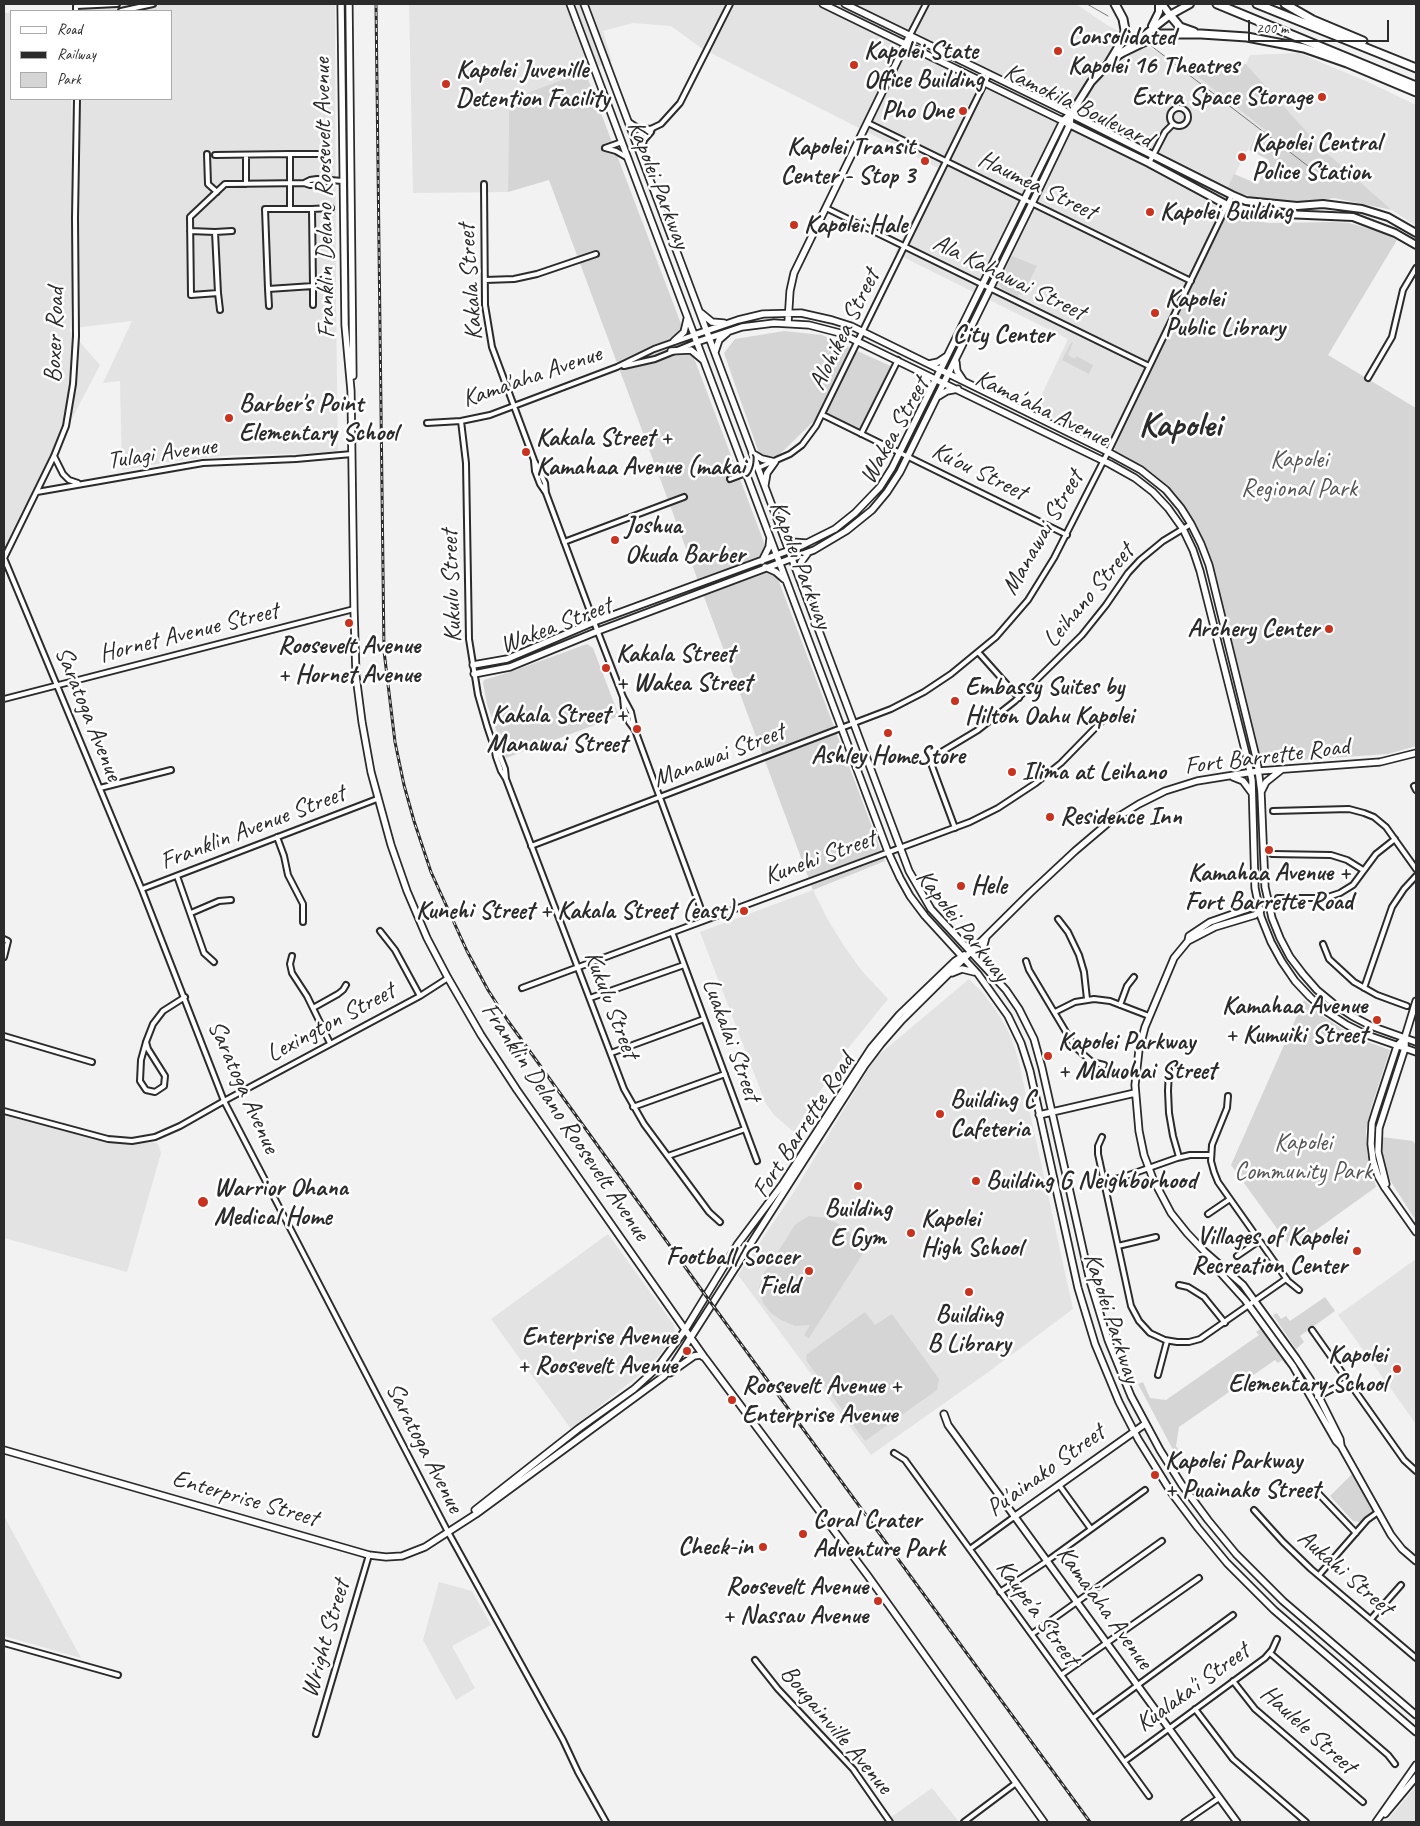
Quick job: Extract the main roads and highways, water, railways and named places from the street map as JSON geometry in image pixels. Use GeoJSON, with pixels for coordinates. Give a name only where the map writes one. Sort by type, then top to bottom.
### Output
{"type":"FeatureCollection","features":[{"type":"Feature","properties":{"kind":"highway"},"geometry":{"type":"LineString","coordinates":[[1109,63],[1124,38],[1125,30],[1123,19],[1114,4]]}},
{"type":"Feature","properties":{"kind":"highway"},"geometry":{"type":"LineString","coordinates":[[1217,4],[1416,86]]}},
{"type":"Feature","properties":{"kind":"highway"},"geometry":{"type":"LineString","coordinates":[[1257,4],[1416,67]]}},
{"type":"Feature","properties":{"kind":"highway"},"geometry":{"type":"LineString","coordinates":[[1267,4],[1306,24]]}},
{"type":"Feature","properties":{"kind":"highway"},"geometry":{"type":"LineString","coordinates":[[1285,4],[1313,20],[1398,55],[1416,67]]}},
{"type":"Feature","properties":{"kind":"highway"},"geometry":{"type":"LineString","coordinates":[[1170,15],[1180,26],[1201,34]]}},
{"type":"Feature","properties":{"kind":"highway"},"geometry":{"type":"LineString","coordinates":[[1121,53],[1160,34],[1246,37],[1304,48],[1347,63],[1416,92]]}},
{"type":"Feature","properties":{"kind":"main road","name":"Franklin Delano Roosevelt Avenue"},"geometry":{"type":"LineString","coordinates":[[341,4],[345,336],[351,391],[355,659],[359,703],[377,799],[407,891],[448,978],[481,1035],[517,1090],[705,1358],[868,1576],[1044,1822]]}},
{"type":"Feature","properties":{"kind":"main road","name":"Franklin Delano Roosevelt Avenue"},"geometry":{"type":"LineString","coordinates":[[349,4],[353,374],[351,391]]}},
{"type":"Feature","properties":{"kind":"main road","name":"Kapolei Parkway"},"geometry":{"type":"LineString","coordinates":[[570,4],[888,852],[910,896],[925,916],[978,974],[1002,1007],[1018,1034],[1027,1062],[1082,1304],[1105,1370],[1134,1430],[1160,1475],[1184,1511],[1232,1568],[1274,1610],[1416,1732]]}},
{"type":"Feature","properties":{"kind":"main road","name":"Kapolei Parkway"},"geometry":{"type":"LineString","coordinates":[[584,4],[909,871],[924,900],[1013,1000],[1027,1024],[1038,1053],[1095,1301],[1117,1365],[1145,1424],[1182,1485],[1236,1554],[1283,1601],[1416,1715]]}},
{"type":"Feature","properties":{"kind":"main road","name":"Kamokila Boulevard"},"geometry":{"type":"LineString","coordinates":[[823,4],[1149,163],[1227,205],[1262,213],[1353,218],[1395,233],[1416,245]]}},
{"type":"Feature","properties":{"kind":"main road","name":"Kamokila Boulevard"},"geometry":{"type":"LineString","coordinates":[[845,4],[1246,201],[1297,206],[1323,204],[1373,212],[1388,217],[1416,233]]}},
{"type":"Feature","properties":{"kind":"main road"},"geometry":{"type":"LineString","coordinates":[[1161,4],[1170,15]]}},
{"type":"Feature","properties":{"kind":"main road"},"geometry":{"type":"LineString","coordinates":[[1149,31],[1158,16],[1161,4]]}},
{"type":"Feature","properties":{"kind":"main road","name":"Wakea Street"},"geometry":{"type":"LineString","coordinates":[[474,674],[510,667],[598,630],[702,592],[835,529],[861,508],[880,487],[900,453],[1024,199],[1066,122],[1091,82],[1121,53],[1170,15],[1190,4]]}},
{"type":"Feature","properties":{"kind":"main road"},"geometry":{"type":"LineString","coordinates":[[788,322],[790,291],[794,273],[910,36]]}},
{"type":"Feature","properties":{"kind":"main road","name":"Wakea Street"},"geometry":{"type":"LineString","coordinates":[[473,665],[507,658],[594,622],[699,583],[779,562],[808,552],[838,537],[872,510],[890,487],[908,457],[938,398],[1032,203],[1066,122]]}},
{"type":"Feature","properties":{"kind":"main road"},"geometry":{"type":"LineString","coordinates":[[622,142],[634,137]]}},
{"type":"Feature","properties":{"kind":"main road"},"geometry":{"type":"LineString","coordinates":[[699,312],[712,322],[728,323]]}},
{"type":"Feature","properties":{"kind":"main road","name":"Kama'aha Avenue"},"geometry":{"type":"LineString","coordinates":[[694,335],[758,315],[788,312],[823,317],[863,332],[1108,452],[1141,470],[1158,483],[1191,524],[1209,564],[1259,772],[1262,792],[1264,876],[1269,908],[1276,928],[1288,952],[1303,974],[1317,990],[1334,1004],[1357,1018],[1416,1042]]}},
{"type":"Feature","properties":{"kind":"main road"},"geometry":{"type":"LineString","coordinates":[[674,341],[684,332],[688,317]]}},
{"type":"Feature","properties":{"kind":"main road","name":"Kama'aha Avenue"},"geometry":{"type":"LineString","coordinates":[[697,342],[755,325],[788,322],[819,327],[859,341],[1104,460],[1135,478],[1153,492],[1168,508],[1183,529],[1200,571],[1250,773],[1253,877],[1259,910],[1266,932],[1291,976],[1310,997],[1328,1012],[1347,1025],[1368,1035],[1416,1052]]}},
{"type":"Feature","properties":{"kind":"main road"},"geometry":{"type":"LineString","coordinates":[[715,354],[719,340],[730,331]]}},
{"type":"Feature","properties":{"kind":"main road"},"geometry":{"type":"LineString","coordinates":[[671,351],[691,350],[704,362]]}},
{"type":"Feature","properties":{"kind":"main road"},"geometry":{"type":"LineString","coordinates":[[927,364],[938,362],[947,356]]}},
{"type":"Feature","properties":{"kind":"main road"},"geometry":{"type":"LineString","coordinates":[[956,361],[957,371],[965,382]]}},
{"type":"Feature","properties":{"kind":"main road"},"geometry":{"type":"LineString","coordinates":[[921,371],[928,382],[929,395]]}},
{"type":"Feature","properties":{"kind":"main road"},"geometry":{"type":"LineString","coordinates":[[938,398],[947,391],[958,389]]}},
{"type":"Feature","properties":{"kind":"main road"},"geometry":{"type":"LineString","coordinates":[[752,452],[762,459],[775,462],[767,473],[765,487]]}},
{"type":"Feature","properties":{"kind":"main road"},"geometry":{"type":"LineString","coordinates":[[746,473],[758,468]]}},
{"type":"Feature","properties":{"kind":"main road"},"geometry":{"type":"LineString","coordinates":[[783,534],[793,542],[808,542]]}},
{"type":"Feature","properties":{"kind":"main road"},"geometry":{"type":"LineString","coordinates":[[770,536],[762,565],[786,580]]}},
{"type":"Feature","properties":{"kind":"main road"},"geometry":{"type":"LineString","coordinates":[[798,574],[801,562],[808,552]]}},
{"type":"Feature","properties":{"kind":"main road","name":"Fort Barrette Road"},"geometry":{"type":"LineString","coordinates":[[685,1330],[737,1245],[773,1198],[871,1048],[899,1015],[970,952],[1075,851],[1108,823],[1165,791],[1197,781],[1259,772],[1380,762],[1416,753]]}},
{"type":"Feature","properties":{"kind":"main road"},"geometry":{"type":"LineString","coordinates":[[1262,792],[1266,782],[1282,770]]}},
{"type":"Feature","properties":{"kind":"main road"},"geometry":{"type":"LineString","coordinates":[[1231,776],[1242,781],[1252,793]]}},
{"type":"Feature","properties":{"kind":"main road"},"geometry":{"type":"LineString","coordinates":[[1269,908],[1259,910],[1255,915],[1215,927],[1188,941],[1177,953],[1150,1016],[1139,1050],[1135,1093],[1138,1131],[1158,1191],[1171,1213],[1204,1251],[1234,1276],[1255,1301],[1300,1363],[1336,1441],[1341,1446],[1394,1540],[1416,1561]]}},
{"type":"Feature","properties":{"kind":"main road"},"geometry":{"type":"LineString","coordinates":[[986,936],[982,952],[988,971]]}},
{"type":"Feature","properties":{"kind":"main road","name":"Fort Barrette Road"},"geometry":{"type":"LineString","coordinates":[[690,1337],[865,1065],[896,1026],[942,981],[963,957]]}},
{"type":"Feature","properties":{"kind":"main road"},"geometry":{"type":"LineString","coordinates":[[942,981],[962,969],[978,974]]}},
{"type":"Feature","properties":{"kind":"main road"},"geometry":{"type":"LineString","coordinates":[[1387,1191],[1379,1160],[1378,1136],[1381,1121],[1405,1048],[1405,1038],[1416,1001]]}},
{"type":"Feature","properties":{"kind":"main road"},"geometry":{"type":"LineString","coordinates":[[1405,1038],[1398,1046],[1371,1130],[1373,1160],[1378,1176],[1416,1232]]}},
{"type":"Feature","properties":{"kind":"main road"},"geometry":{"type":"LineString","coordinates":[[1039,1115],[1135,1093]]}},
{"type":"Feature","properties":{"kind":"main road"},"geometry":{"type":"LineString","coordinates":[[1204,1251],[1208,1259],[1249,1305],[1316,1398]]}},
{"type":"Feature","properties":{"kind":"main road"},"geometry":{"type":"LineString","coordinates":[[677,1318],[684,1320],[694,1315]]}},
{"type":"Feature","properties":{"kind":"main road","name":"Enterprise Street"},"geometry":{"type":"LineString","coordinates":[[469,1517],[474,1510],[533,1464],[638,1386],[663,1360],[685,1330]]}},
{"type":"Feature","properties":{"kind":"main road","name":"Enterprise Street"},"geometry":{"type":"LineString","coordinates":[[4,1450],[369,1555],[394,1557],[410,1554],[426,1547],[484,1508],[656,1382],[672,1367],[690,1337]]}},
{"type":"Feature","properties":{"kind":"main road"},"geometry":{"type":"LineString","coordinates":[[656,1382],[691,1358],[698,1355],[705,1358]]}},
{"type":"Feature","properties":{"kind":"main road","name":"Kama'aha Avenue"},"geometry":{"type":"LineString","coordinates":[[944,1414],[948,1425],[1237,1822]]}},
{"type":"Feature","properties":{"kind":"main road","name":"Pu'ainako Street"},"geometry":{"type":"LineString","coordinates":[[1014,1516],[1145,1424]]}},
{"type":"Feature","properties":{"kind":"main road"},"geometry":{"type":"LineString","coordinates":[[1376,1822],[1416,1766]]}},
{"type":"Feature","properties":{"kind":"main road"},"geometry":{"type":"LineString","coordinates":[[1376,1822],[1416,1777]]}},
{"type":"Feature","properties":{"kind":"waterway"},"geometry":{"type":"LineString","coordinates":[[1087,4],[1108,16]]}},
{"type":"Feature","properties":{"kind":"waterway"},"geometry":{"type":"LineString","coordinates":[[1150,45],[1308,166]]}},
{"type":"Feature","properties":{"kind":"railway"},"geometry":{"type":"LineString","coordinates":[[376,4],[384,651],[395,742],[404,785],[431,872],[467,951],[488,990],[508,1021],[1090,1822]]}},
{"type":"Feature","properties":{"kind":"place","name":"Consolidated Kapolei 16 Theatres"},"geometry":{"type":"Point","coordinates":[1058,51]}},
{"type":"Feature","properties":{"kind":"place","name":"Kapolei State Office Building"},"geometry":{"type":"Point","coordinates":[854,65]}},
{"type":"Feature","properties":{"kind":"place","name":"Kapolei Juvenille Detention Facility"},"geometry":{"type":"Point","coordinates":[446,84]}},
{"type":"Feature","properties":{"kind":"place","name":"Extra Space Storage"},"geometry":{"type":"Point","coordinates":[1322,97]}},
{"type":"Feature","properties":{"kind":"place","name":"Pho One"},"geometry":{"type":"Point","coordinates":[963,111]}},
{"type":"Feature","properties":{"kind":"place","name":"Kapolei Central Police Station"},"geometry":{"type":"Point","coordinates":[1242,157]}},
{"type":"Feature","properties":{"kind":"place","name":"Kapolei Transit Center - Stop 3"},"geometry":{"type":"Point","coordinates":[925,161]}},
{"type":"Feature","properties":{"kind":"place","name":"Kapolei Building"},"geometry":{"type":"Point","coordinates":[1150,212]}},
{"type":"Feature","properties":{"kind":"place","name":"Kapolei Hale"},"geometry":{"type":"Point","coordinates":[794,225]}},
{"type":"Feature","properties":{"kind":"place","name":"Kapolei Public Library"},"geometry":{"type":"Point","coordinates":[1155,313]}},
{"type":"Feature","properties":{"kind":"place","name":"Barber's Point Elementary School"},"geometry":{"type":"Point","coordinates":[229,418]}},
{"type":"Feature","properties":{"kind":"place","name":"Kakala Street + Kamahaa Avenue (makai)"},"geometry":{"type":"Point","coordinates":[526,452]}},
{"type":"Feature","properties":{"kind":"place","name":"Joshua Okuda Barber"},"geometry":{"type":"Point","coordinates":[615,540]}},
{"type":"Feature","properties":{"kind":"place","name":"Roosevelt Avenue + Hornet Avenue"},"geometry":{"type":"Point","coordinates":[349,623]}},
{"type":"Feature","properties":{"kind":"place","name":"Archery Center"},"geometry":{"type":"Point","coordinates":[1329,629]}},
{"type":"Feature","properties":{"kind":"place","name":"Kakala Street + Wakea Street"},"geometry":{"type":"Point","coordinates":[606,668]}},
{"type":"Feature","properties":{"kind":"place","name":"Embassy Suites by Hilton Oahu Kapolei"},"geometry":{"type":"Point","coordinates":[955,701]}},
{"type":"Feature","properties":{"kind":"place","name":"Kakala Street + Manawai Street"},"geometry":{"type":"Point","coordinates":[637,729]}},
{"type":"Feature","properties":{"kind":"place","name":"Ashley HomeStore"},"geometry":{"type":"Point","coordinates":[888,733]}},
{"type":"Feature","properties":{"kind":"place","name":"Ilima at Leihano"},"geometry":{"type":"Point","coordinates":[1012,772]}},
{"type":"Feature","properties":{"kind":"place","name":"Residence Inn"},"geometry":{"type":"Point","coordinates":[1050,817]}},
{"type":"Feature","properties":{"kind":"place","name":"Kamahaa Avenue + Fort Barrette Road"},"geometry":{"type":"Point","coordinates":[1269,850]}},
{"type":"Feature","properties":{"kind":"place","name":"Hele"},"geometry":{"type":"Point","coordinates":[961,886]}},
{"type":"Feature","properties":{"kind":"place","name":"Kunehi Street + Kakala Street (east)"},"geometry":{"type":"Point","coordinates":[744,911]}},
{"type":"Feature","properties":{"kind":"place","name":"Kamahaa Avenue + Kumuiki Street"},"geometry":{"type":"Point","coordinates":[1377,1020]}},
{"type":"Feature","properties":{"kind":"place","name":"Kapolei Parkway + Maluohai Street"},"geometry":{"type":"Point","coordinates":[1048,1056]}},
{"type":"Feature","properties":{"kind":"place","name":"Building C Cafeteria"},"geometry":{"type":"Point","coordinates":[940,1114]}},
{"type":"Feature","properties":{"kind":"place","name":"Building G Neighborhood"},"geometry":{"type":"Point","coordinates":[976,1181]}},
{"type":"Feature","properties":{"kind":"place","name":"Building E Gym"},"geometry":{"type":"Point","coordinates":[858,1186]}},
{"type":"Feature","properties":{"kind":"place","name":"Warrior Ohana Medical Home"},"geometry":{"type":"Point","coordinates":[203,1202]}},
{"type":"Feature","properties":{"kind":"place","name":"Kapolei High School"},"geometry":{"type":"Point","coordinates":[911,1233]}},
{"type":"Feature","properties":{"kind":"place","name":"Villages of Kapolei Recreation Center"},"geometry":{"type":"Point","coordinates":[1357,1251]}},
{"type":"Feature","properties":{"kind":"place","name":"Football/Soccer Field"},"geometry":{"type":"Point","coordinates":[809,1271]}},
{"type":"Feature","properties":{"kind":"place","name":"Building B Library"},"geometry":{"type":"Point","coordinates":[969,1292]}},
{"type":"Feature","properties":{"kind":"place","name":"Enterprise Avenue + Roosevelt Avenue"},"geometry":{"type":"Point","coordinates":[687,1351]}},
{"type":"Feature","properties":{"kind":"place","name":"Kapolei Elementary School"},"geometry":{"type":"Point","coordinates":[1397,1369]}},
{"type":"Feature","properties":{"kind":"place","name":"Roosevelt Avenue + Enterprise Avenue"},"geometry":{"type":"Point","coordinates":[732,1400]}},
{"type":"Feature","properties":{"kind":"place","name":"Kapolei Parkway + Puainako Street"},"geometry":{"type":"Point","coordinates":[1155,1475]}},
{"type":"Feature","properties":{"kind":"place","name":"Coral Crater Adventure Park"},"geometry":{"type":"Point","coordinates":[803,1534]}},
{"type":"Feature","properties":{"kind":"place","name":"Check-in"},"geometry":{"type":"Point","coordinates":[763,1547]}},
{"type":"Feature","properties":{"kind":"place","name":"Roosevelt Avenue + Nassau Avenue"},"geometry":{"type":"Point","coordinates":[878,1601]}},
{"type":"Feature","properties":{"kind":"district","name":"City Center"},"geometry":{"type":"Point","coordinates":[1003,335]}},
{"type":"Feature","properties":{"kind":"district","name":"Kapolei"},"geometry":{"type":"Point","coordinates":[1180,427]}},
{"type":"Feature","properties":{"kind":"park label","name":"Kapolei Regional Park"},"geometry":{"type":"Point","coordinates":[1299,474]}},
{"type":"Feature","properties":{"kind":"park label","name":"Kapolei Community Park"},"geometry":{"type":"Point","coordinates":[1303,1158]}}]}
